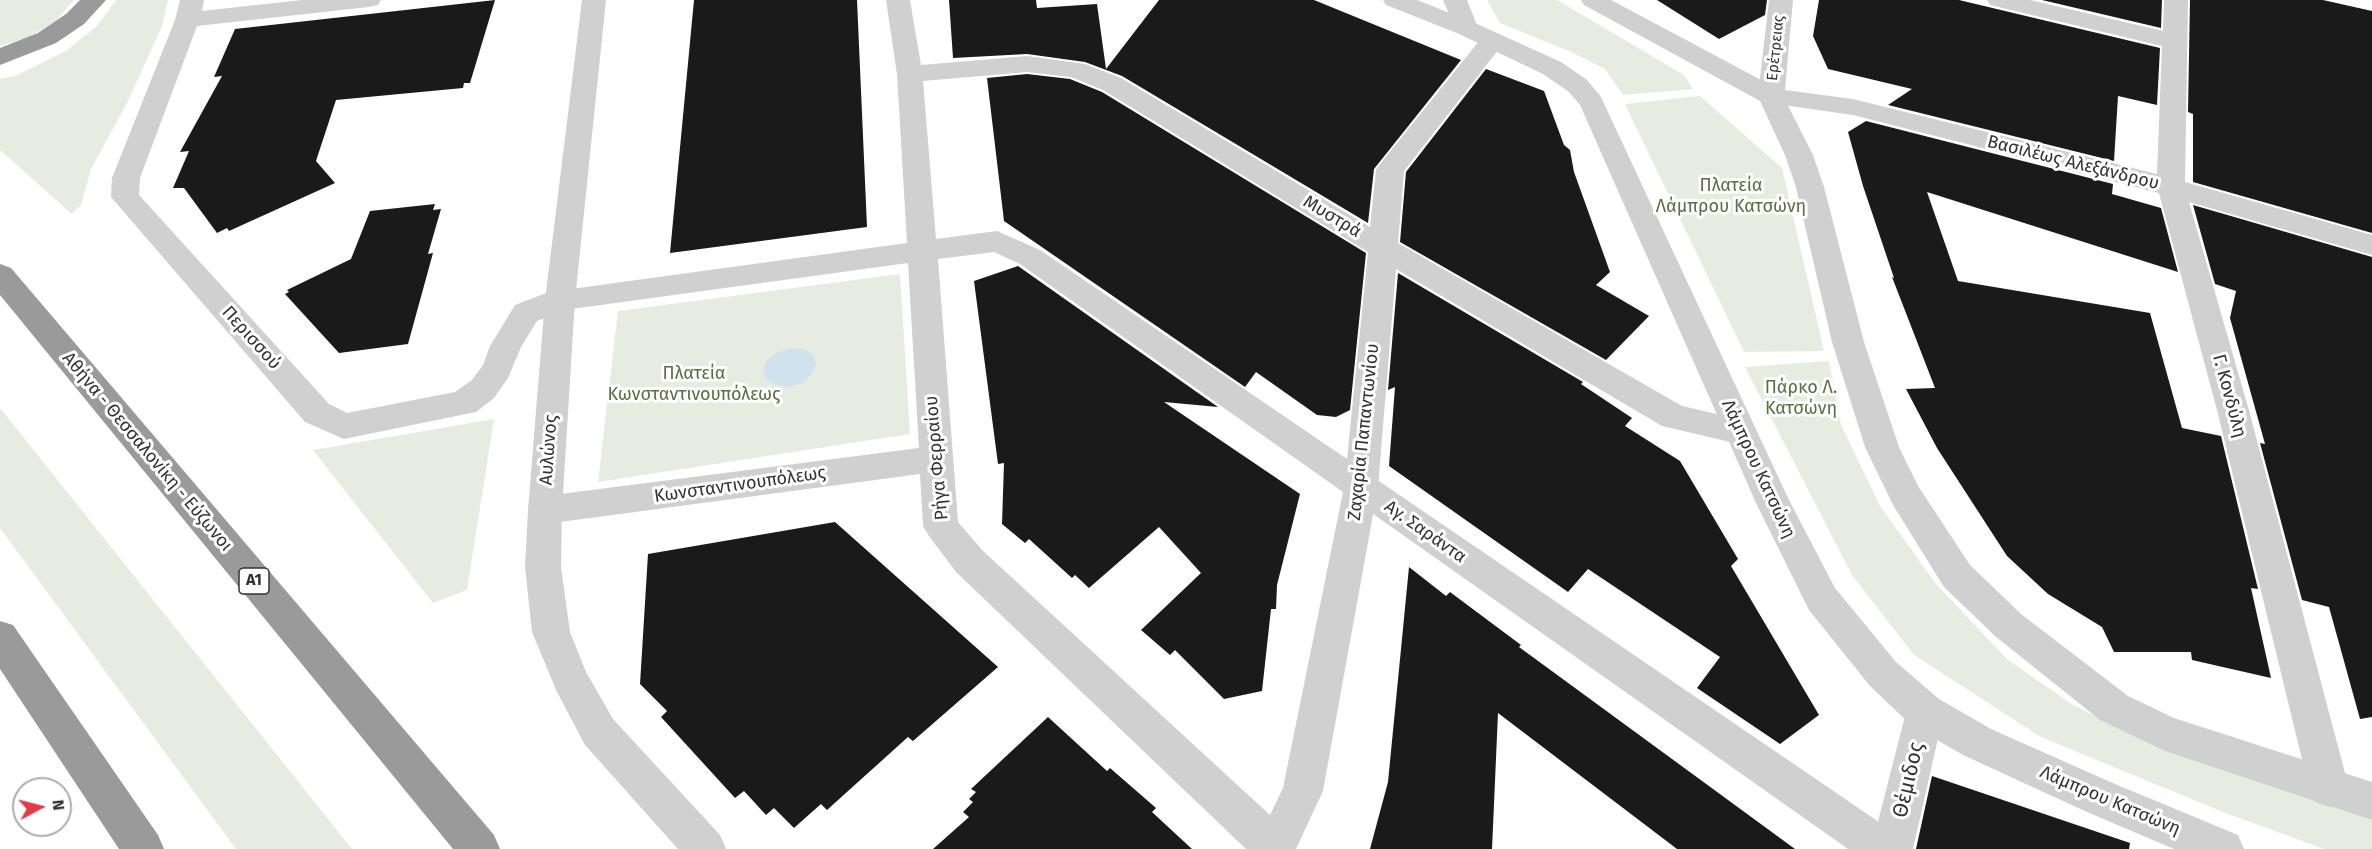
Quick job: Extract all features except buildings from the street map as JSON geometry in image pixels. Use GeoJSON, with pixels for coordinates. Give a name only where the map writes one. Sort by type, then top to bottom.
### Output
{"type":"FeatureCollection","features":[{"type":"Feature","properties":{"kind":"highway"},"geometry":{"type":"LineString","coordinates":[[0,57],[47,38],[75,19],[94,0]]}},
{"type":"Feature","properties":{"kind":"highway","name":"Αθήνα - Θεσσαλονίκη - Εύζωνοι"},"geometry":{"type":"LineString","coordinates":[[0,275],[479,849]]}},
{"type":"Feature","properties":{"kind":"highway"},"geometry":{"type":"LineString","coordinates":[[0,637],[143,849]]}},
{"type":"Feature","properties":{"kind":"street"},"geometry":{"type":"LineString","coordinates":[[189,10],[369,0]]}},
{"type":"Feature","properties":{"kind":"street","name":"Αυλώνος"},"geometry":{"type":"LineString","coordinates":[[594,0],[560,300],[545,510],[543,567],[551,632],[570,680],[599,732],[705,849]]}},
{"type":"Feature","properties":{"kind":"street","name":"Ρήγα Φερραίου"},"geometry":{"type":"LineString","coordinates":[[898,0],[910,74],[941,526],[969,561],[1275,848]]}},
{"type":"Feature","properties":{"kind":"street","name":"Λάμπρου Κατσώνη"},"geometry":{"type":"LineString","coordinates":[[1395,0],[1472,23],[1552,68],[1578,86],[1592,103],[1739,431],[1822,599],[1883,674],[1925,712],[1977,742],[2101,798],[2223,849]]}},
{"type":"Feature","properties":{"kind":"street"},"geometry":{"type":"LineString","coordinates":[[1593,0],[1771,96],[1799,155],[1810,187],[1848,342],[1882,447],[1905,495],[1957,576],[2008,626],[2114,708],[2165,733],[2372,801]]}},
{"type":"Feature","properties":{"kind":"street","name":"Ερέτρειας"},"geometry":{"type":"LineString","coordinates":[[1771,96],[1781,0]]}},
{"type":"Feature","properties":{"kind":"street"},"geometry":{"type":"LineString","coordinates":[[1999,0],[2174,41]]}},
{"type":"Feature","properties":{"kind":"street","name":"Γ. Κονδύλη"},"geometry":{"type":"LineString","coordinates":[[2176,0],[2170,187],[2237,425],[2329,788]]}},
{"type":"Feature","properties":{"kind":"street","name":"Περισσού"},"geometry":{"type":"LineString","coordinates":[[189,10],[126,178],[125,197],[317,413],[344,426],[464,403],[483,389],[497,370],[506,346],[526,313],[560,300]]}},
{"type":"Feature","properties":{"kind":"street","name":"Ζαχαρία Παπαντωνίου"},"geometry":{"type":"LineString","coordinates":[[1275,848],[1303,790],[1361,487],[1390,170],[1472,23]]}},
{"type":"Feature","properties":{"kind":"street","name":"Μυστρά"},"geometry":{"type":"LineString","coordinates":[[910,74],[1027,64],[1076,70],[1112,84],[1383,248],[1674,417],[1739,431]]}},
{"type":"Feature","properties":{"kind":"street","name":"Βασιλέως Αλεξάνδρου"},"geometry":{"type":"LineString","coordinates":[[1771,96],[1852,107],[2170,187],[2372,245]]}},
{"type":"Feature","properties":{"kind":"street","name":"Αγ. Σαράντα"},"geometry":{"type":"LineString","coordinates":[[922,250],[998,241],[1030,257],[1882,849]]}},
{"type":"Feature","properties":{"kind":"street"},"geometry":{"type":"LineString","coordinates":[[560,300],[922,250]]}},
{"type":"Feature","properties":{"kind":"street","name":"Κωνσταντινουπόλεως"},"geometry":{"type":"LineString","coordinates":[[545,510],[935,459]]}},
{"type":"Feature","properties":{"kind":"street","name":"Θέμιδος"},"geometry":{"type":"LineString","coordinates":[[1892,849],[1925,712]]}},
{"type":"Feature","properties":{"kind":"green space"},"geometry":{"type":"Polygon","coordinates":[[[0,0],[74,0],[55,22],[29,37],[0,46],[0,0]]]}},
{"type":"Feature","properties":{"kind":"green space"},"geometry":{"type":"Polygon","coordinates":[[[116,0],[168,0],[162,26],[128,101],[91,169],[81,205],[72,214],[0,150],[0,79],[15,76],[66,51],[97,26],[116,0]]]}},
{"type":"Feature","properties":{"kind":"green space"},"geometry":{"type":"Polygon","coordinates":[[[1487,0],[1557,0],[1684,75],[1693,89],[1623,95],[1605,69],[1571,52],[1500,23],[1487,0]]]}},
{"type":"Feature","properties":{"kind":"green space","name":"Πλατεία Λάμπρου Κατσώνη"},"geometry":{"type":"Polygon","coordinates":[[[1700,96],[1782,168],[1824,351],[1744,352],[1625,104],[1700,96]]]}},
{"type":"Feature","properties":{"kind":"green space","name":"Πλατεία Κωνσταντινουπόλεως"},"geometry":{"type":"Polygon","coordinates":[[[900,274],[910,434],[598,482],[618,311],[900,274]]]}},
{"type":"Feature","properties":{"kind":"green space","name":"Πάρκο Λ. Κατσώνη"},"geometry":{"type":"Polygon","coordinates":[[[1829,361],[1841,425],[1880,506],[1936,584],[2008,660],[2073,705],[2140,738],[2372,815],[2372,849],[2324,849],[2223,812],[2041,737],[1914,655],[1852,575],[1745,367],[1829,361]]]}},
{"type":"Feature","properties":{"kind":"green space"},"geometry":{"type":"Polygon","coordinates":[[[0,408],[352,849],[236,849],[0,528],[0,408]]]}},
{"type":"Feature","properties":{"kind":"green space"},"geometry":{"type":"Polygon","coordinates":[[[494,419],[467,590],[433,603],[313,450],[494,419]]]}},
{"type":"Feature","properties":{"kind":"water"},"geometry":{"type":"Polygon","coordinates":[[[791,348],[804,349],[813,355],[816,364],[812,374],[802,383],[789,387],[776,385],[766,379],[763,370],[767,360],[778,352],[791,348]]]}}]}
